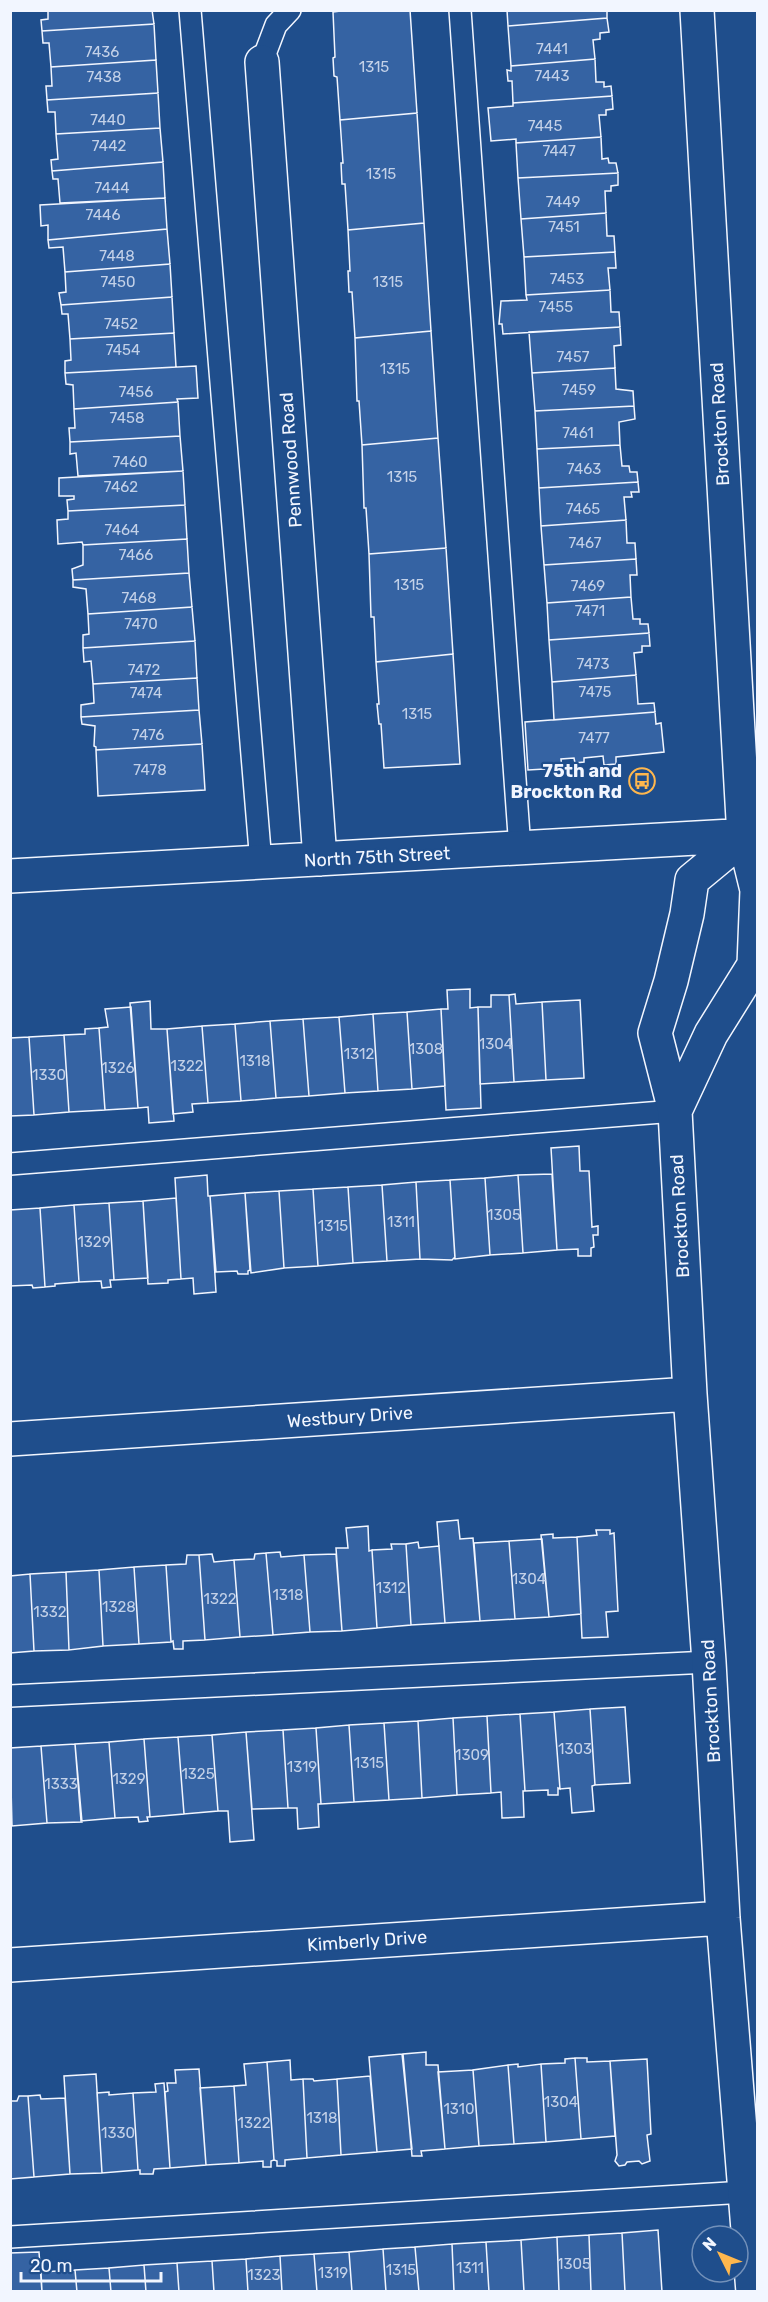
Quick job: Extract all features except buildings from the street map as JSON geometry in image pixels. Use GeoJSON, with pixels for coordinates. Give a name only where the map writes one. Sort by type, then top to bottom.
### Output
{"type":"FeatureCollection","features":[{"type":"Feature","properties":{"kind":"street","name":"Brockton Road"},"geometry":{"type":"LineString","coordinates":[[675,1111],[711,1034],[756,965],[757,890],[697,10]]}},
{"type":"Feature","properties":{"kind":"street","name":"Pennwood Road"},"geometry":{"type":"LineString","coordinates":[[262,62],[320,859]]}},
{"type":"Feature","properties":{"kind":"street","name":"North 75th Street"},"geometry":{"type":"LineString","coordinates":[[10,876],[753,837]]}},
{"type":"Feature","properties":{"kind":"street","name":"Brockton Road"},"geometry":{"type":"LineString","coordinates":[[753,837],[692,880],[687,914],[671,981],[655,1033],[675,1111],[690,1394],[709,1662],[723,1918],[753,2292]]}},
{"type":"Feature","properties":{"kind":"street","name":"Westbury Drive"},"geometry":{"type":"LineString","coordinates":[[10,1439],[690,1394]]}},
{"type":"Feature","properties":{"kind":"street","name":"Kimberly Drive"},"geometry":{"type":"LineString","coordinates":[[10,1965],[723,1918]]}},
{"type":"Feature","properties":{"kind":"lane"},"geometry":{"type":"LineString","coordinates":[[190,10],[261,863]]}},
{"type":"Feature","properties":{"kind":"lane"},"geometry":{"type":"LineString","coordinates":[[262,62],[276,25],[290,10]]}},
{"type":"Feature","properties":{"kind":"lane"},"geometry":{"type":"LineString","coordinates":[[460,10],[520,849]]}},
{"type":"Feature","properties":{"kind":"lane"},"geometry":{"type":"LineString","coordinates":[[10,1164],[675,1111]]}},
{"type":"Feature","properties":{"kind":"lane"},"geometry":{"type":"LineString","coordinates":[[10,1696],[709,1662]]}},
{"type":"Feature","properties":{"kind":"lane"},"geometry":{"type":"LineString","coordinates":[[10,2238],[745,2192]]}},
{"type":"Feature","properties":{"kind":"place","name":"75th and Brockton Rd"},"geometry":{"type":"Point","coordinates":[642,781]}}]}
